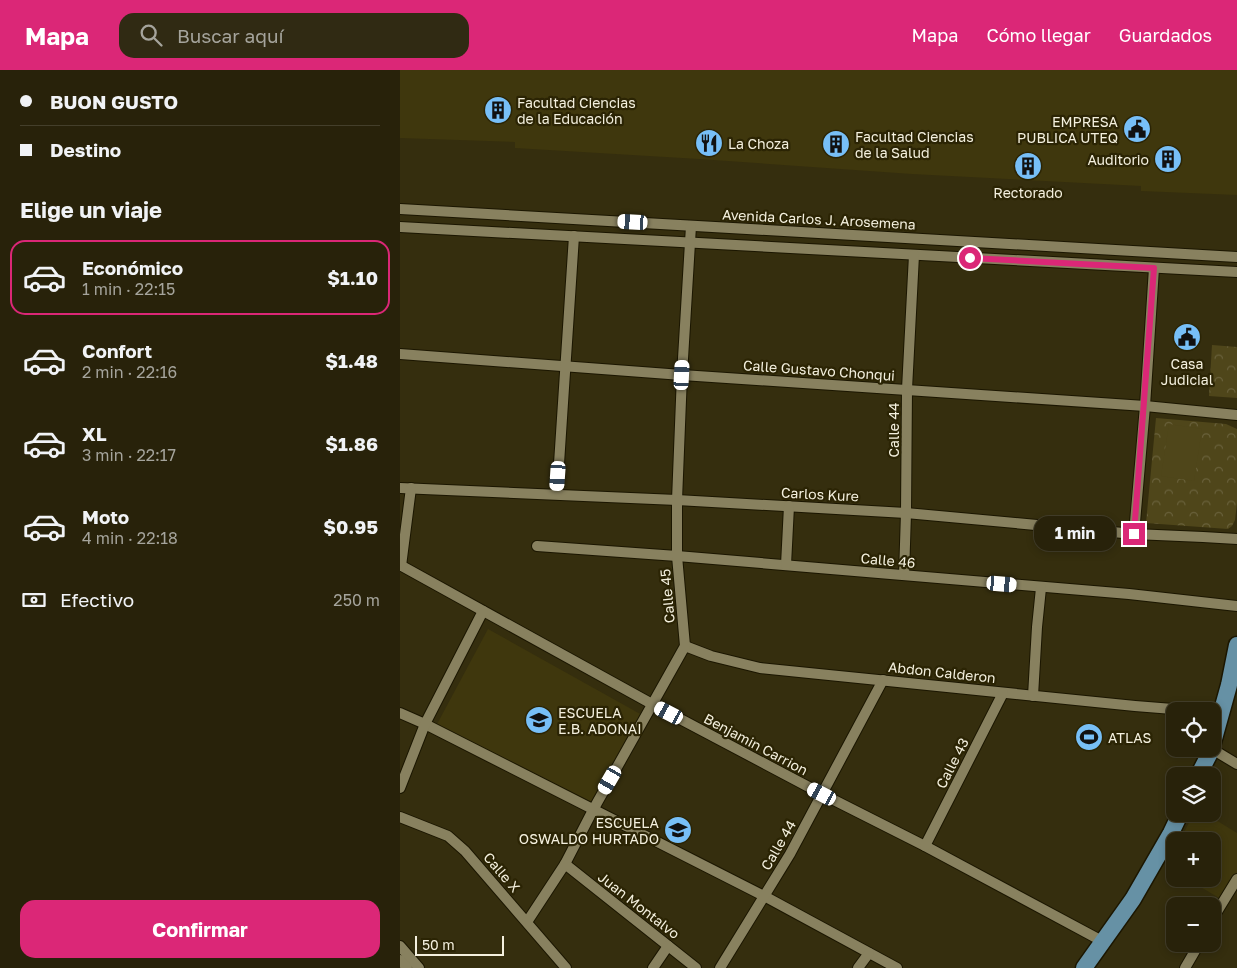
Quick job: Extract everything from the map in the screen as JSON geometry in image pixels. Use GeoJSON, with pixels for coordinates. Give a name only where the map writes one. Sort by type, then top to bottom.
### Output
{"type":"FeatureCollection","features":[{"type":"Feature","properties":{"kind":"main road"},"geometry":{"type":"LineString","coordinates":[[1221,705],[1229,685],[1237,645]]}},
{"type":"Feature","properties":{"kind":"main road"},"geometry":{"type":"LineString","coordinates":[[1084,968],[1133,899],[1176,822]]}},
{"type":"Feature","properties":{"kind":"street","name":"Avenida Carlos J. Arosemena"},"geometry":{"type":"LineString","coordinates":[[400,209],[1237,257]]}},
{"type":"Feature","properties":{"kind":"street","name":"Calle 45"},"geometry":{"type":"LineString","coordinates":[[685,646],[677,556],[677,500],[691,226]]}},
{"type":"Feature","properties":{"kind":"street"},"geometry":{"type":"LineString","coordinates":[[400,227],[1237,272]]}},
{"type":"Feature","properties":{"kind":"street"},"geometry":{"type":"LineString","coordinates":[[557,494],[574,236]]}},
{"type":"Feature","properties":{"kind":"street","name":"Calle 44"},"geometry":{"type":"LineString","coordinates":[[904,575],[907,390],[914,255]]}},
{"type":"Feature","properties":{"kind":"street"},"geometry":{"type":"LineString","coordinates":[[1134,534],[1154,268]]}},
{"type":"Feature","properties":{"kind":"street","name":"Calle Gustavo Chonqui"},"geometry":{"type":"LineString","coordinates":[[400,354],[1145,406],[1237,415]]}},
{"type":"Feature","properties":{"kind":"street","name":"Carlos Kure"},"geometry":{"type":"LineString","coordinates":[[400,488],[557,494],[906,513],[1134,534],[1237,539]]}},
{"type":"Feature","properties":{"kind":"street"},"geometry":{"type":"LineString","coordinates":[[401,566],[411,488]]}},
{"type":"Feature","properties":{"kind":"street"},"geometry":{"type":"LineString","coordinates":[[786,565],[789,506]]}},
{"type":"Feature","properties":{"kind":"street","name":"Calle 46"},"geometry":{"type":"LineString","coordinates":[[537,546],[1130,594],[1237,606]]}},
{"type":"Feature","properties":{"kind":"street","name":"Benjamin Carrion"},"geometry":{"type":"LineString","coordinates":[[401,566],[652,704],[925,846],[1102,941]]}},
{"type":"Feature","properties":{"kind":"street"},"geometry":{"type":"LineString","coordinates":[[1033,696],[1041,588]]}},
{"type":"Feature","properties":{"kind":"street"},"geometry":{"type":"LineString","coordinates":[[400,788],[425,724],[483,611]]}},
{"type":"Feature","properties":{"kind":"street"},"geometry":{"type":"LineString","coordinates":[[527,922],[565,864],[593,810],[685,646]]}},
{"type":"Feature","properties":{"kind":"street","name":"Abdon Calderon"},"geometry":{"type":"LineString","coordinates":[[685,646],[712,656],[760,668],[1166,708]]}},
{"type":"Feature","properties":{"kind":"street","name":"Calle 44"},"geometry":{"type":"LineString","coordinates":[[720,968],[790,854],[883,680]]}},
{"type":"Feature","properties":{"kind":"street","name":"Calle 43"},"geometry":{"type":"LineString","coordinates":[[925,846],[1003,693]]}},
{"type":"Feature","properties":{"kind":"street"},"geometry":{"type":"LineString","coordinates":[[400,712],[764,896],[897,968]]}},
{"type":"Feature","properties":{"kind":"street"},"geometry":{"type":"LineString","coordinates":[[1221,754],[1237,764]]}},
{"type":"Feature","properties":{"kind":"street","name":"Calle X"},"geometry":{"type":"LineString","coordinates":[[400,817],[448,836],[455,842],[566,968]]}},
{"type":"Feature","properties":{"kind":"street","name":"Juan Montalvo"},"geometry":{"type":"LineString","coordinates":[[565,864],[696,968]]}},
{"type":"Feature","properties":{"kind":"street"},"geometry":{"type":"LineString","coordinates":[[1221,905],[1237,879]]}},
{"type":"Feature","properties":{"kind":"street"},"geometry":{"type":"LineString","coordinates":[[400,946],[419,968]]}},
{"type":"Feature","properties":{"kind":"street"},"geometry":{"type":"LineString","coordinates":[[653,968],[668,946]]}},
{"type":"Feature","properties":{"kind":"street"},"geometry":{"type":"LineString","coordinates":[[1184,968],[1194,952]]}},
{"type":"Feature","properties":{"kind":"street"},"geometry":{"type":"LineString","coordinates":[[858,968],[868,953]]}},
{"type":"Feature","properties":{"kind":"street"},"geometry":{"type":"LineString","coordinates":[[400,960],[407,968]]}},
{"type":"Feature","properties":{"kind":"shaded area"},"geometry":{"type":"Polygon","coordinates":[[[400,70],[1237,70],[1237,195],[1141,191],[1141,186],[912,174],[515,148],[515,142],[400,138],[400,70]]]}},
{"type":"Feature","properties":{"kind":"shaded area","name":"ESCUELA E.B. ADONAI"},"geometry":{"type":"Polygon","coordinates":[[[488,629],[642,715],[592,806],[436,726],[488,629]]]}},
{"type":"Feature","properties":{"kind":"shaded area"},"geometry":{"type":"Polygon","coordinates":[[[1189,822],[1219,822],[1237,833],[1237,873],[1221,899],[1221,897],[1201,887],[1221,887],[1221,832],[1184,832],[1189,822]]]}},
{"type":"Feature","properties":{"kind":"green space"},"geometry":{"type":"Polygon","coordinates":[[[1212,345],[1237,347],[1237,398],[1209,396],[1212,345]]]}},
{"type":"Feature","properties":{"kind":"green space"},"geometry":{"type":"Polygon","coordinates":[[[1156,418],[1226,424],[1237,429],[1237,503],[1235,520],[1228,529],[1146,523],[1156,418]]]}},
{"type":"Feature","properties":{"kind":"green space"},"geometry":{"type":"Polygon","coordinates":[[[1169,424],[1202,429],[1194,481],[1161,476],[1169,424]]]}},
{"type":"Feature","properties":{"kind":"place","name":"Facultad Ciencias de la Educación"},"geometry":{"type":"Point","coordinates":[498,110]}},
{"type":"Feature","properties":{"kind":"place","name":"EMPRESA PUBLICA UTEQ"},"geometry":{"type":"Point","coordinates":[1137,129]}},
{"type":"Feature","properties":{"kind":"place","name":"La Choza"},"geometry":{"type":"Point","coordinates":[709,143]}},
{"type":"Feature","properties":{"kind":"place","name":"Facultad Ciencias de la Salud"},"geometry":{"type":"Point","coordinates":[836,144]}},
{"type":"Feature","properties":{"kind":"place","name":"Auditorio"},"geometry":{"type":"Point","coordinates":[1168,159]}},
{"type":"Feature","properties":{"kind":"place","name":"Rectorado"},"geometry":{"type":"Point","coordinates":[1028,166]}},
{"type":"Feature","properties":{"kind":"place","name":"Casa Judicial"},"geometry":{"type":"Point","coordinates":[1187,337]}},
{"type":"Feature","properties":{"kind":"place","name":"ESCUELA E.B. ADONAI"},"geometry":{"type":"Point","coordinates":[539,720]}},
{"type":"Feature","properties":{"kind":"place","name":"ATLAS"},"geometry":{"type":"Point","coordinates":[1089,737]}},
{"type":"Feature","properties":{"kind":"place","name":"ESCUELA OSWALDO HURTADO"},"geometry":{"type":"Point","coordinates":[678,830]}},
{"type":"Feature","properties":{"kind":"route"},"geometry":{"type":"LineString","coordinates":[[970,258],[1154,268],[1134,534]]}}]}
